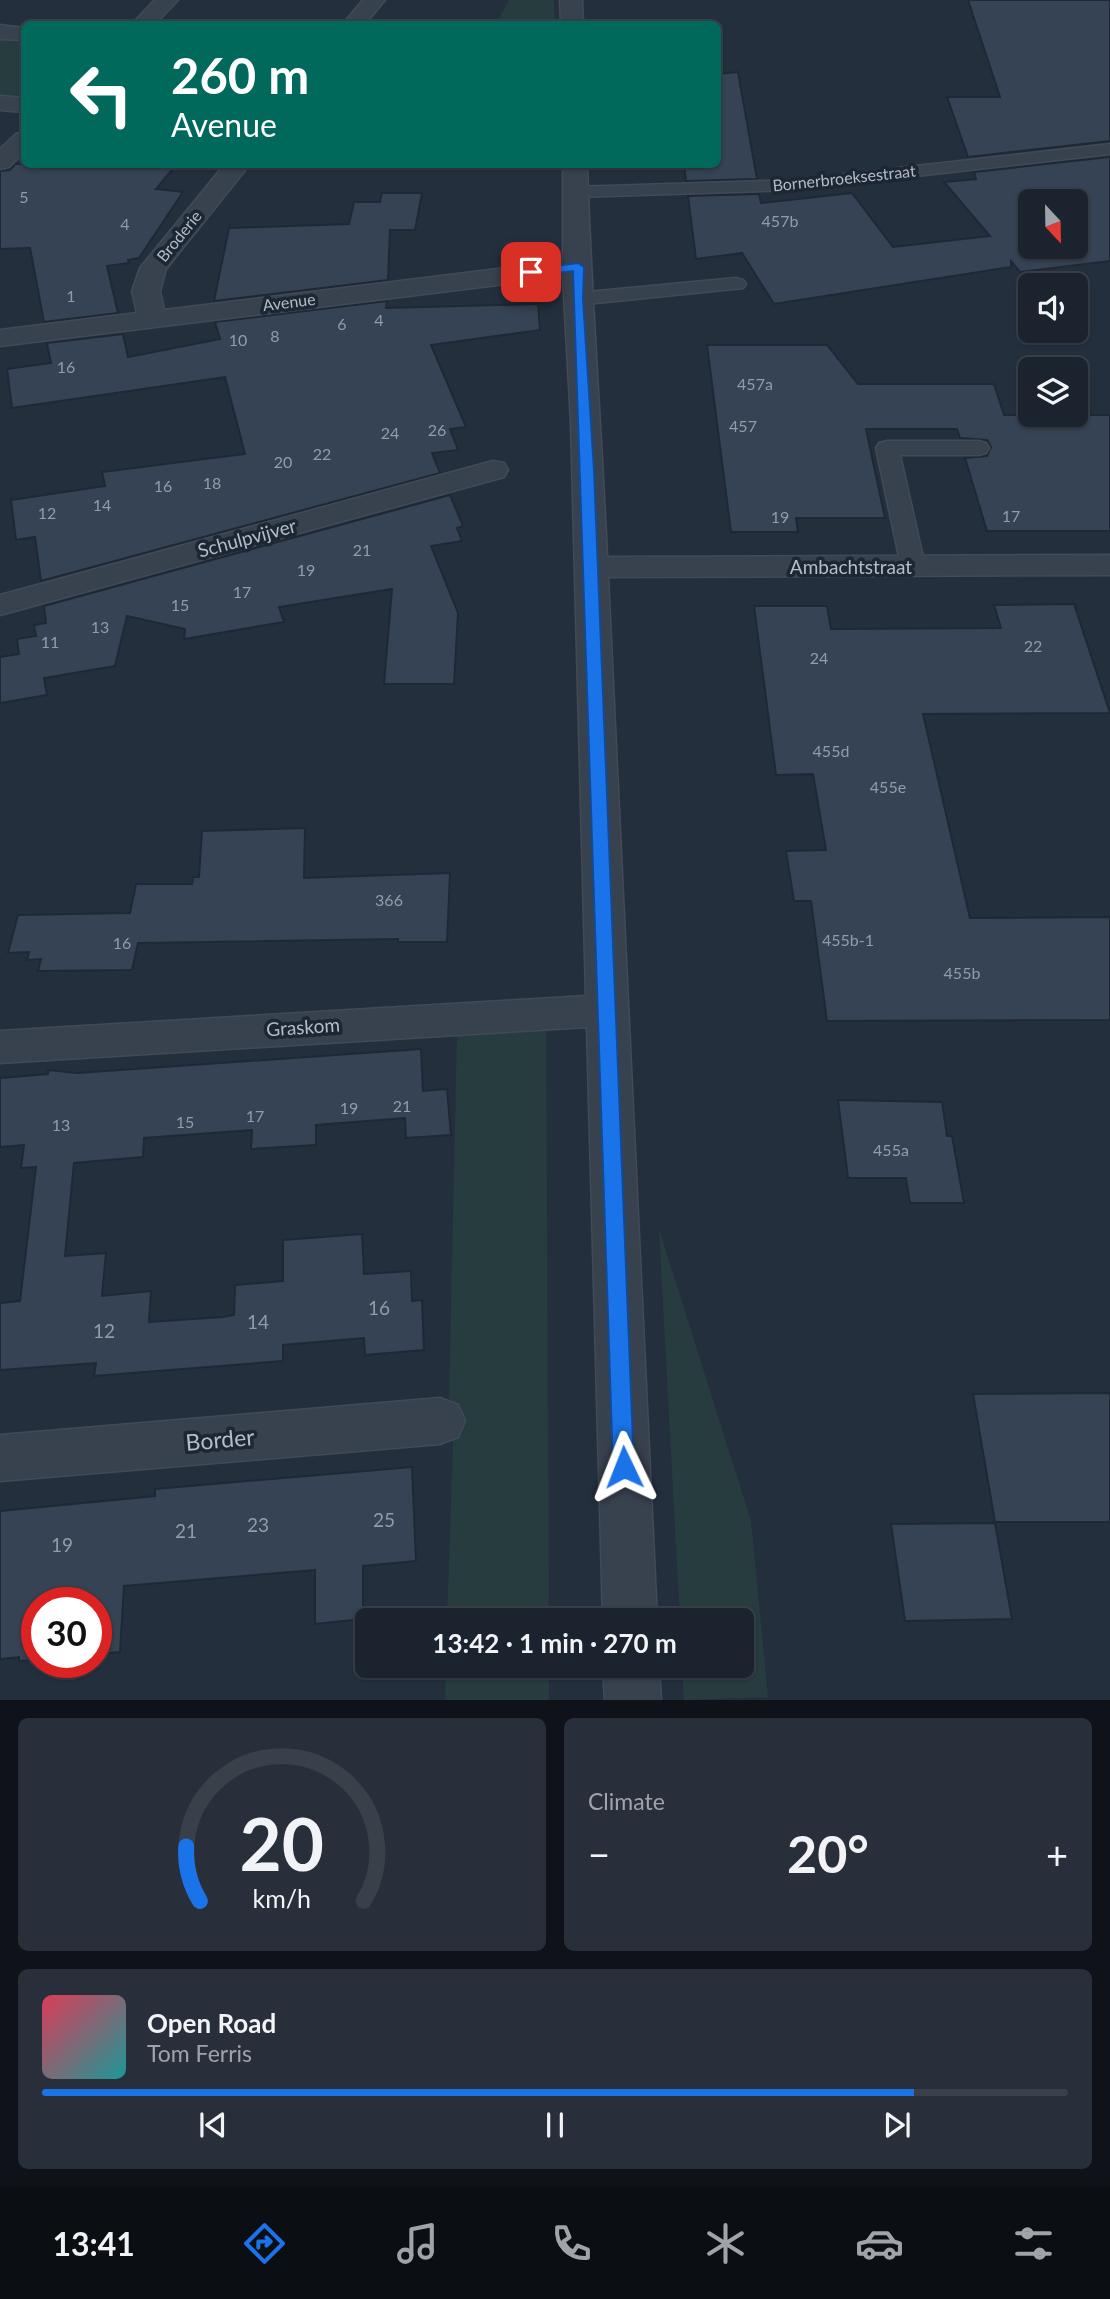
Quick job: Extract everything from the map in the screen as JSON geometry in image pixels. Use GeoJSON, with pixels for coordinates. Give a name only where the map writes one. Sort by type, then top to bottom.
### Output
{"type":"FeatureCollection","features":[{"type":"Feature","properties":{"kind":"street"},"geometry":{"type":"LineString","coordinates":[[146,21],[167,0]]}},
{"type":"Feature","properties":{"kind":"street"},"geometry":{"type":"LineString","coordinates":[[356,21],[374,0]]}},
{"type":"Feature","properties":{"kind":"street"},"geometry":{"type":"LineString","coordinates":[[571,0],[572,21]]}},
{"type":"Feature","properties":{"kind":"street"},"geometry":{"type":"LineString","coordinates":[[0,32],[21,34]]}},
{"type":"Feature","properties":{"kind":"street"},"geometry":{"type":"LineString","coordinates":[[0,103],[21,105]]}},
{"type":"Feature","properties":{"kind":"street"},"geometry":{"type":"LineString","coordinates":[[0,162],[21,142]]}},
{"type":"Feature","properties":{"kind":"street","name":"Broderie"},"geometry":{"type":"LineString","coordinates":[[152,318],[146,291],[153,268],[234,168]]}},
{"type":"Feature","properties":{"kind":"street"},"geometry":{"type":"LineString","coordinates":[[575,168],[630,1608]]}},
{"type":"Feature","properties":{"kind":"street","name":"Avenue"},"geometry":{"type":"LineString","coordinates":[[0,338],[152,318],[578,283]]}},
{"type":"Feature","properties":{"kind":"street","name":"Schulpvijver"},"geometry":{"type":"LineString","coordinates":[[0,605],[493,470]]}},
{"type":"Feature","properties":{"kind":"street","name":"Ambachtstraat"},"geometry":{"type":"LineString","coordinates":[[591,567],[1110,565]]}},
{"type":"Feature","properties":{"kind":"street","name":"Graskom"},"geometry":{"type":"LineString","coordinates":[[0,1047],[607,1010]]}},
{"type":"Feature","properties":{"kind":"street","name":"Border"},"geometry":{"type":"LineString","coordinates":[[0,1458],[440,1421]]}},
{"type":"Feature","properties":{"kind":"street"},"geometry":{"type":"LineString","coordinates":[[632,1678],[633,1700]]}},
{"type":"Feature","properties":{"kind":"lane","name":"Bornerbroeksestraat"},"geometry":{"type":"LineString","coordinates":[[576,192],[792,185],[1110,149]]}},
{"type":"Feature","properties":{"kind":"lane"},"geometry":{"type":"LineString","coordinates":[[578,283],[736,284]]}},
{"type":"Feature","properties":{"kind":"lane"},"geometry":{"type":"LineString","coordinates":[[913,566],[887,448],[978,447]]}},
{"type":"Feature","properties":{"kind":"green space"},"geometry":{"type":"Polygon","coordinates":[[[509,0],[554,0],[555,21],[498,21],[509,0]]]}},
{"type":"Feature","properties":{"kind":"green space"},"geometry":{"type":"Polygon","coordinates":[[[0,36],[21,39],[21,100],[0,98],[0,36]]]}},
{"type":"Feature","properties":{"kind":"green space"},"geometry":{"type":"Polygon","coordinates":[[[546,1027],[549,1608],[447,1608],[453,1446],[449,1400],[457,1032],[546,1027]]]}},
{"type":"Feature","properties":{"kind":"green space"},"geometry":{"type":"Polygon","coordinates":[[[659,1229],[751,1521],[768,1697],[684,1700],[683,1678],[754,1678],[754,1608],[679,1608],[659,1229]]]}},
{"type":"Feature","properties":{"kind":"green space"},"geometry":{"type":"Polygon","coordinates":[[[446,1678],[549,1678],[549,1700],[445,1700],[446,1678]]]}},
{"type":"Feature","properties":{"kind":"building"},"geometry":{"type":"Polygon","coordinates":[[[968,0],[1110,0],[1110,141],[968,157],[947,97],[1000,97],[968,0]]]}},
{"type":"Feature","properties":{"kind":"building"},"geometry":{"type":"Polygon","coordinates":[[[738,72],[757,179],[686,181],[684,168],[721,168],[721,74],[738,72]]]}},
{"type":"Feature","properties":{"kind":"building"},"geometry":{"type":"Polygon","coordinates":[[[1110,157],[1110,261],[1020,272],[1011,261],[1011,267],[774,304],[742,253],[696,259],[688,196],[759,194],[761,203],[852,193],[893,247],[990,236],[944,182],[976,179],[974,172],[1110,157]]]}},
{"type":"Feature","properties":{"kind":"building"},"geometry":{"type":"Polygon","coordinates":[[[15,164],[21,164],[21,168],[174,168],[156,189],[183,192],[139,258],[128,260],[129,263],[107,266],[118,313],[44,322],[30,248],[0,249],[0,171],[10,170],[15,164]]]}},
{"type":"Feature","properties":{"kind":"building"},"geometry":{"type":"Polygon","coordinates":[[[382,193],[422,193],[415,230],[390,230],[388,280],[214,301],[229,228],[349,224],[354,202],[380,202],[382,193]]]}},
{"type":"Feature","properties":{"kind":"building"},"geometry":{"type":"Polygon","coordinates":[[[387,301],[386,308],[538,304],[540,330],[431,345],[466,427],[450,429],[458,450],[432,453],[440,473],[41,581],[35,537],[16,540],[11,500],[105,486],[102,472],[245,454],[225,377],[12,408],[7,369],[51,363],[47,343],[123,334],[128,357],[220,339],[215,322],[387,301]]]}},
{"type":"Feature","properties":{"kind":"building"},"geometry":{"type":"Polygon","coordinates":[[[707,345],[827,345],[858,384],[994,384],[1004,415],[1018,415],[1018,427],[1088,427],[1088,415],[1110,415],[1110,531],[987,531],[965,458],[987,456],[991,447],[987,440],[960,438],[957,429],[866,429],[885,518],[796,518],[798,532],[731,532],[707,345]]]}},
{"type":"Feature","properties":{"kind":"building"},"geometry":{"type":"Polygon","coordinates":[[[450,495],[463,526],[457,528],[462,541],[431,546],[458,613],[454,684],[384,684],[392,589],[279,607],[284,622],[184,639],[185,629],[127,616],[115,666],[44,678],[47,695],[0,703],[0,657],[19,654],[17,639],[36,636],[34,625],[46,623],[44,606],[450,495]]]}},
{"type":"Feature","properties":{"kind":"building"},"geometry":{"type":"Polygon","coordinates":[[[1074,604],[1110,713],[923,714],[970,918],[1110,917],[1110,1020],[827,1021],[811,901],[794,901],[786,851],[826,850],[813,774],[776,775],[754,606],[827,606],[831,629],[1001,628],[994,605],[1074,604]]]}},
{"type":"Feature","properties":{"kind":"building"},"geometry":{"type":"Polygon","coordinates":[[[305,828],[304,878],[450,873],[447,942],[398,942],[398,939],[138,943],[132,970],[38,971],[41,959],[27,960],[29,952],[8,953],[18,915],[130,913],[136,884],[192,884],[193,877],[199,877],[202,831],[305,828]]]}},
{"type":"Feature","properties":{"kind":"building"},"geometry":{"type":"Polygon","coordinates":[[[421,1049],[423,1091],[447,1089],[451,1135],[406,1138],[405,1118],[316,1125],[316,1145],[251,1149],[252,1130],[144,1138],[143,1157],[74,1163],[65,1256],[106,1253],[102,1296],[151,1291],[149,1322],[223,1317],[234,1315],[235,1285],[283,1281],[283,1240],[362,1234],[364,1274],[411,1271],[412,1301],[422,1300],[424,1350],[365,1355],[364,1338],[283,1345],[283,1361],[94,1376],[96,1363],[0,1370],[0,1303],[20,1301],[36,1167],[21,1168],[24,1145],[0,1147],[0,1078],[48,1074],[48,1070],[77,1073],[421,1049]]]}},
{"type":"Feature","properties":{"kind":"building"},"geometry":{"type":"Polygon","coordinates":[[[838,1100],[942,1102],[947,1136],[952,1136],[964,1203],[910,1203],[906,1178],[848,1178],[838,1100]]]}},
{"type":"Feature","properties":{"kind":"building"},"geometry":{"type":"Polygon","coordinates":[[[1110,1393],[1110,1522],[995,1522],[973,1394],[1110,1393]]]}},
{"type":"Feature","properties":{"kind":"building"},"geometry":{"type":"Polygon","coordinates":[[[412,1467],[416,1561],[363,1566],[363,1608],[355,1608],[355,1620],[315,1624],[315,1570],[124,1586],[120,1652],[112,1653],[112,1587],[21,1587],[21,1661],[19,1657],[0,1659],[0,1511],[155,1496],[155,1489],[412,1467]]]}},
{"type":"Feature","properties":{"kind":"building"},"geometry":{"type":"Polygon","coordinates":[[[995,1523],[1012,1619],[905,1621],[891,1524],[995,1523]]]}},
{"type":"Feature","properties":{"kind":"route"},"geometry":{"type":"LineString","coordinates":[[531,272],[578,267],[577,299],[588,470],[624,1467]]}}]}
